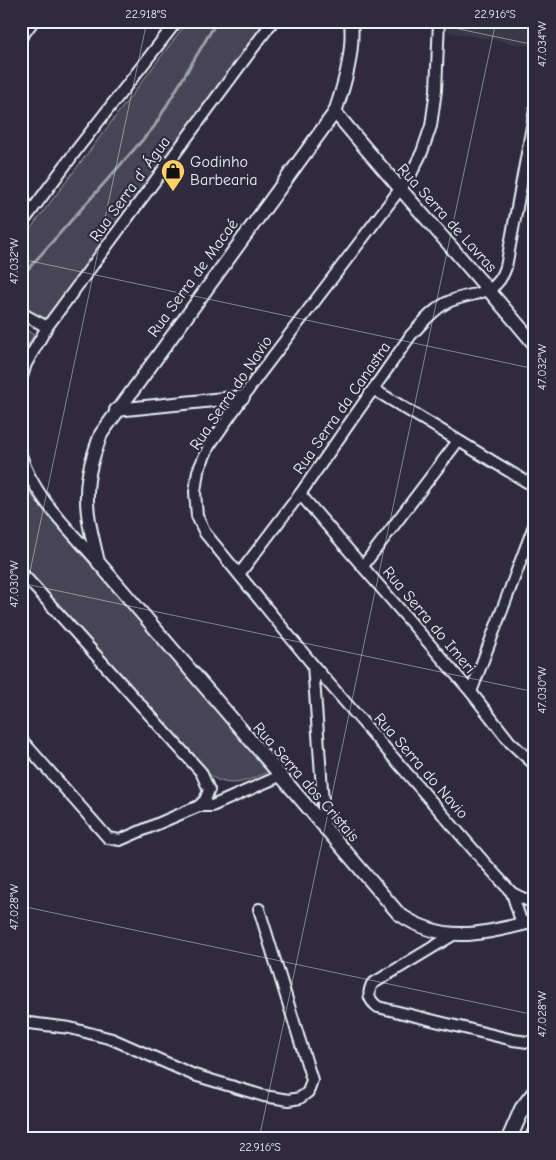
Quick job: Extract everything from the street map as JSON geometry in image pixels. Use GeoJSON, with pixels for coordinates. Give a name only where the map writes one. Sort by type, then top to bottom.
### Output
{"type":"FeatureCollection","features":[{"type":"Feature","properties":{"kind":"main road"},"geometry":{"type":"LineString","coordinates":[[509,1139],[522,1109],[535,1092]]}},
{"type":"Feature","properties":{"kind":"main road"},"geometry":{"type":"LineString","coordinates":[[532,1139],[535,1133]]}},
{"type":"Feature","properties":{"kind":"street"},"geometry":{"type":"LineString","coordinates":[[21,36],[32,21]]}},
{"type":"Feature","properties":{"kind":"street"},"geometry":{"type":"LineString","coordinates":[[21,225],[177,21]]}},
{"type":"Feature","properties":{"kind":"street","name":"Rua Serra d' Água"},"geometry":{"type":"LineString","coordinates":[[21,380],[26,364],[47,327],[273,21]]}},
{"type":"Feature","properties":{"kind":"street","name":"Rua Serra de Macaé"},"geometry":{"type":"LineString","coordinates":[[98,562],[86,494],[92,460],[98,442],[116,410],[335,112],[345,84],[349,62],[351,21]]}},
{"type":"Feature","properties":{"kind":"street","name":"Rua Serra do Navio"},"geometry":{"type":"LineString","coordinates":[[439,21],[436,90],[431,126],[422,152],[400,191],[243,397],[209,446],[198,471],[195,492],[197,516],[205,533],[313,665],[512,893],[522,924]]}},
{"type":"Feature","properties":{"kind":"street"},"geometry":{"type":"LineString","coordinates":[[490,290],[499,283],[506,267],[532,139],[535,110]]}},
{"type":"Feature","properties":{"kind":"street","name":"Rua Serra de Lavras"},"geometry":{"type":"LineString","coordinates":[[335,112],[400,191],[490,290],[535,345]]}},
{"type":"Feature","properties":{"kind":"street","name":"Rua Serra da Canastra"},"geometry":{"type":"LineString","coordinates":[[240,574],[300,494],[411,336],[432,312],[462,296],[490,290]]}},
{"type":"Feature","properties":{"kind":"street"},"geometry":{"type":"LineString","coordinates":[[21,313],[47,327]]}},
{"type":"Feature","properties":{"kind":"street"},"geometry":{"type":"LineString","coordinates":[[373,389],[535,487]]}},
{"type":"Feature","properties":{"kind":"street"},"geometry":{"type":"LineString","coordinates":[[116,410],[243,397]]}},
{"type":"Feature","properties":{"kind":"street"},"geometry":{"type":"LineString","coordinates":[[363,566],[458,441]]}},
{"type":"Feature","properties":{"kind":"street"},"geometry":{"type":"LineString","coordinates":[[21,455],[26,470],[38,490],[98,562]]}},
{"type":"Feature","properties":{"kind":"street","name":"Rua Serra do Imeri"},"geometry":{"type":"LineString","coordinates":[[300,494],[471,692],[510,742],[535,765]]}},
{"type":"Feature","properties":{"kind":"street"},"geometry":{"type":"LineString","coordinates":[[471,692],[535,523]]}},
{"type":"Feature","properties":{"kind":"street","name":"Rua Serra dos Cristais"},"geometry":{"type":"LineString","coordinates":[[98,562],[325,830],[400,914],[414,924],[432,932],[453,935],[501,929],[535,920]]}},
{"type":"Feature","properties":{"kind":"street"},"geometry":{"type":"LineString","coordinates":[[21,572],[201,772],[209,790],[205,800],[199,806],[132,836],[120,840],[108,838],[21,739]]}},
{"type":"Feature","properties":{"kind":"street"},"geometry":{"type":"LineString","coordinates":[[313,665],[325,830]]}},
{"type":"Feature","properties":{"kind":"street"},"geometry":{"type":"LineString","coordinates":[[199,806],[212,806],[280,776]]}},
{"type":"Feature","properties":{"kind":"street","name":"Rua Serra do Navio"},"geometry":{"type":"LineString","coordinates":[[512,893],[535,904]]}},
{"type":"Feature","properties":{"kind":"street"},"geometry":{"type":"LineString","coordinates":[[21,1022],[54,1025],[93,1033],[132,1046],[217,1083],[264,1096],[289,1100],[300,1098],[308,1092],[312,1080],[259,909]]}},
{"type":"Feature","properties":{"kind":"street"},"geometry":{"type":"LineString","coordinates":[[453,935],[372,984],[368,993],[370,1001],[378,1007],[513,1040],[535,1043]]}},
{"type":"Feature","properties":{"kind":"shaded area"},"geometry":{"type":"Polygon","coordinates":[[[188,21],[266,21],[48,318],[41,320],[21,309],[21,241],[188,21]]]}},
{"type":"Feature","properties":{"kind":"shaded area"},"geometry":{"type":"Polygon","coordinates":[[[450,21],[535,21],[535,47],[448,32],[450,21]]]}},
{"type":"Feature","properties":{"kind":"shaded area"},"geometry":{"type":"Polygon","coordinates":[[[21,327],[34,335],[21,357],[21,327]]]}},
{"type":"Feature","properties":{"kind":"shaded area"},"geometry":{"type":"Polygon","coordinates":[[[21,477],[32,496],[268,772],[233,783],[218,780],[211,776],[21,563],[21,477]]]}},
{"type":"Feature","properties":{"kind":"waterway"},"geometry":{"type":"LineString","coordinates":[[21,277],[154,127],[217,21]]}},
{"type":"Feature","properties":{"kind":"place","name":"Godinho Barbearia"},"geometry":{"type":"Point","coordinates":[173,192]}}]}
